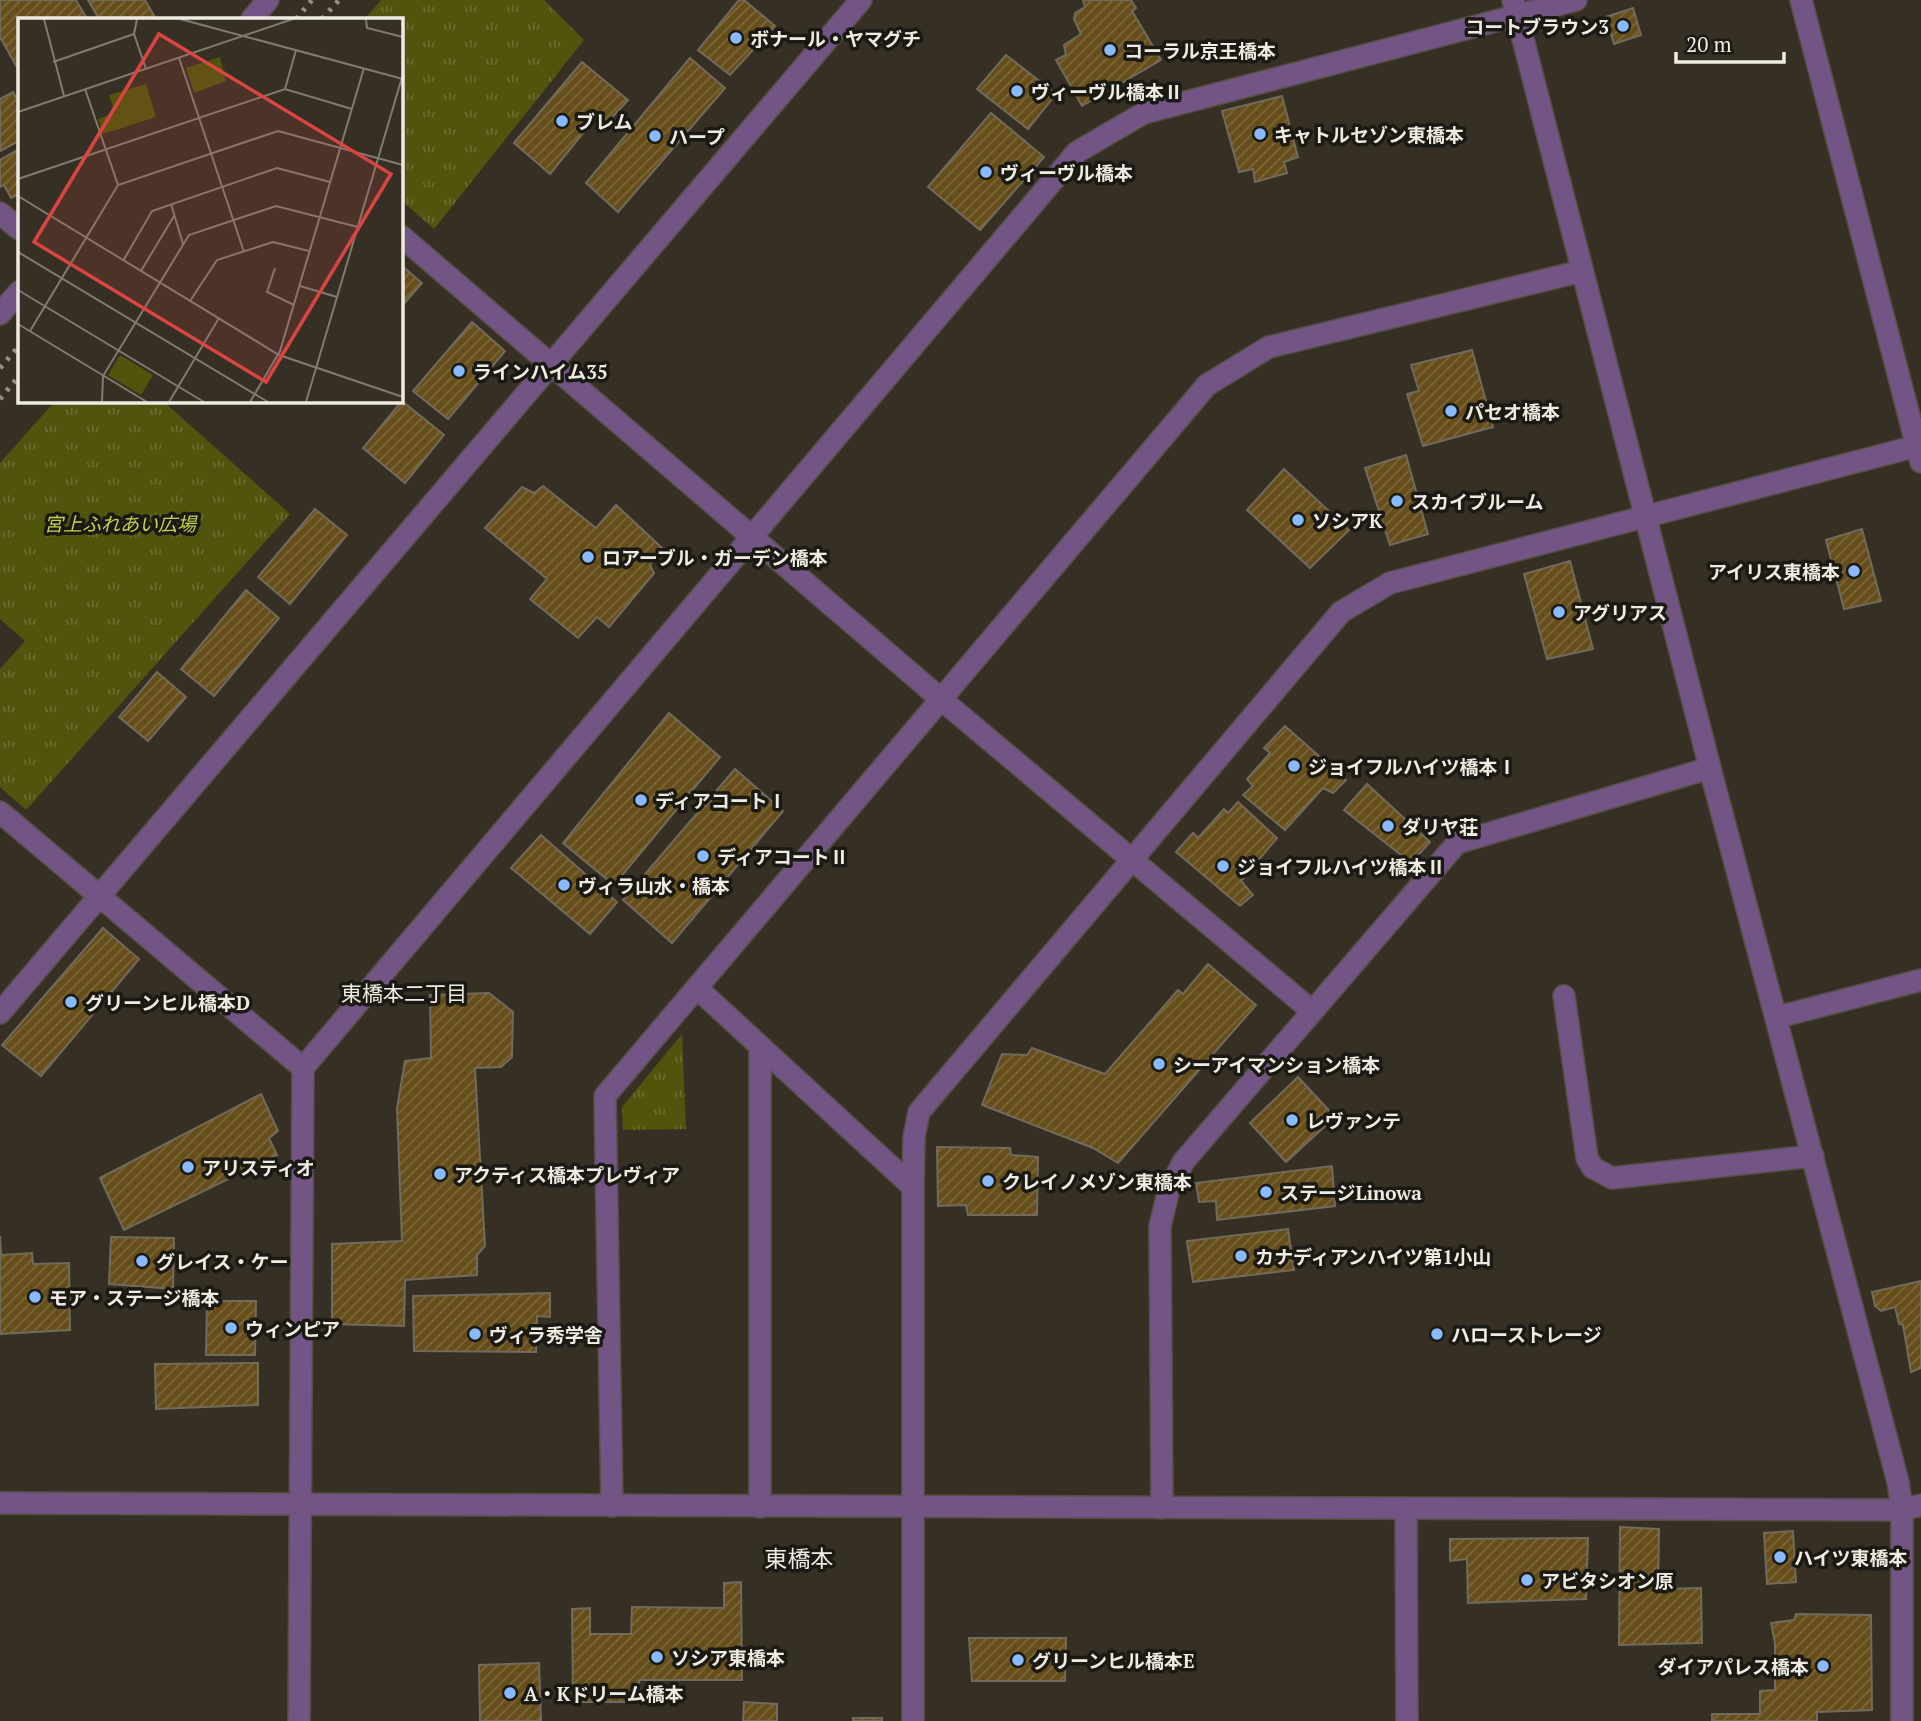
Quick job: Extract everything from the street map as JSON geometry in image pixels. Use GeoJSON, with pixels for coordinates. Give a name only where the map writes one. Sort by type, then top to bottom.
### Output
{"type":"FeatureCollection","features":[{"type":"Feature","properties":{"kind":"street"},"geometry":{"type":"LineString","coordinates":[[253,18],[268,0]]}},
{"type":"Feature","properties":{"kind":"street"},"geometry":{"type":"LineString","coordinates":[[0,1013],[552,367],[861,0]]}},
{"type":"Feature","properties":{"kind":"street"},"geometry":{"type":"LineString","coordinates":[[299,1721],[298,1506],[303,1068],[1077,152],[1144,113],[1515,8],[1576,0]]}},
{"type":"Feature","properties":{"kind":"street"},"geometry":{"type":"LineString","coordinates":[[913,1721],[913,1187],[914,1137],[919,1112],[1341,612],[1390,583],[1647,516],[1919,454],[1801,0]]}},
{"type":"Feature","properties":{"kind":"street"},"geometry":{"type":"LineString","coordinates":[[1515,8],[1710,768],[1778,1017],[1898,1482],[1912,1507],[1902,1721]]}},
{"type":"Feature","properties":{"kind":"street"},"geometry":{"type":"LineString","coordinates":[[0,213],[18,228]]}},
{"type":"Feature","properties":{"kind":"street"},"geometry":{"type":"LineString","coordinates":[[402,237],[942,700],[1312,1011]]}},
{"type":"Feature","properties":{"kind":"street"},"geometry":{"type":"LineString","coordinates":[[612,1506],[605,1096],[1208,385],[1269,347],[1582,271]]}},
{"type":"Feature","properties":{"kind":"street"},"geometry":{"type":"LineString","coordinates":[[0,314],[18,293]]}},
{"type":"Feature","properties":{"kind":"street"},"geometry":{"type":"LineString","coordinates":[[1162,1508],[1160,1226],[1169,1189],[1185,1161],[1457,843],[1710,768]]}},
{"type":"Feature","properties":{"kind":"street"},"geometry":{"type":"LineString","coordinates":[[0,812],[303,1068]]}},
{"type":"Feature","properties":{"kind":"street"},"geometry":{"type":"LineString","coordinates":[[1778,1017],[1921,980]]}},
{"type":"Feature","properties":{"kind":"street"},"geometry":{"type":"LineString","coordinates":[[698,989],[913,1187]]}},
{"type":"Feature","properties":{"kind":"street"},"geometry":{"type":"LineString","coordinates":[[1564,996],[1587,1158],[1602,1175],[1612,1178],[1813,1156]]}},
{"type":"Feature","properties":{"kind":"street"},"geometry":{"type":"LineString","coordinates":[[760,1048],[760,1507]]}},
{"type":"Feature","properties":{"kind":"street"},"geometry":{"type":"LineString","coordinates":[[0,1503],[1162,1508],[1912,1507]]}},
{"type":"Feature","properties":{"kind":"street"},"geometry":{"type":"LineString","coordinates":[[1406,1508],[1407,1721]]}},
{"type":"Feature","properties":{"kind":"green space"},"geometry":{"type":"Polygon","coordinates":[[[381,0],[544,0],[584,40],[434,229],[402,201],[402,18],[366,18],[381,0]]]}},
{"type":"Feature","properties":{"kind":"green space","name":"宮上ふれあい広場"},"geometry":{"type":"Polygon","coordinates":[[[54,402],[164,402],[290,514],[26,810],[0,787],[0,669],[25,641],[0,619],[0,463],[54,402]]]}},
{"type":"Feature","properties":{"kind":"green space"},"geometry":{"type":"Polygon","coordinates":[[[682,1034],[686,1129],[623,1130],[622,1107],[682,1034]]]}},
{"type":"Feature","properties":{"kind":"building"},"geometry":{"type":"Polygon","coordinates":[[[0,0],[76,0],[86,18],[18,18],[18,69],[0,37],[0,0]]]}},
{"type":"Feature","properties":{"kind":"building"},"geometry":{"type":"Polygon","coordinates":[[[88,0],[145,0],[155,18],[98,18],[88,0]]]}},
{"type":"Feature","properties":{"kind":"building","name":"ボナール・ヤマグチ"},"geometry":{"type":"Polygon","coordinates":[[[739,0],[744,0],[775,26],[730,75],[698,50],[739,0]]]}},
{"type":"Feature","properties":{"kind":"building","name":"コーラル京王橋本"},"geometry":{"type":"Polygon","coordinates":[[[1083,0],[1131,0],[1136,8],[1132,11],[1161,60],[1082,106],[1056,60],[1066,55],[1064,45],[1081,34],[1074,19],[1075,13],[1085,7],[1083,0]]]}},
{"type":"Feature","properties":{"kind":"building","name":"コートブラウン3"},"geometry":{"type":"Polygon","coordinates":[[[1633,8],[1641,35],[1614,44],[1606,17],[1633,8]]]}},
{"type":"Feature","properties":{"kind":"building","name":"ヴィーヴル橋本Ⅱ"},"geometry":{"type":"Polygon","coordinates":[[[1006,55],[1056,94],[1028,129],[977,89],[1006,55]]]}},
{"type":"Feature","properties":{"kind":"building","name":"ハープ"},"geometry":{"type":"Polygon","coordinates":[[[690,58],[725,88],[618,212],[586,183],[690,58]]]}},
{"type":"Feature","properties":{"kind":"building","name":"ブレム"},"geometry":{"type":"Polygon","coordinates":[[[582,62],[628,100],[605,125],[596,117],[550,174],[514,143],[582,62]]]}},
{"type":"Feature","properties":{"kind":"building"},"geometry":{"type":"Polygon","coordinates":[[[13,92],[18,101],[18,142],[0,151],[0,99],[13,92]]]}},
{"type":"Feature","properties":{"kind":"building","name":"キャトルセゾン東橋本"},"geometry":{"type":"Polygon","coordinates":[[[1282,96],[1298,157],[1284,162],[1287,173],[1255,182],[1253,169],[1239,172],[1222,111],[1282,96]]]}},
{"type":"Feature","properties":{"kind":"building","name":"ヴィーヴル橋本"},"geometry":{"type":"Polygon","coordinates":[[[991,113],[1044,157],[980,230],[928,187],[991,113]]]}},
{"type":"Feature","properties":{"kind":"building"},"geometry":{"type":"Polygon","coordinates":[[[18,150],[18,196],[11,198],[4,185],[0,187],[0,160],[18,150]]]}},
{"type":"Feature","properties":{"kind":"building"},"geometry":{"type":"Polygon","coordinates":[[[402,266],[422,283],[402,306],[402,266]]]}},
{"type":"Feature","properties":{"kind":"building","name":"ラインハイム35"},"geometry":{"type":"Polygon","coordinates":[[[472,322],[505,351],[448,419],[413,391],[472,322]]]}},
{"type":"Feature","properties":{"kind":"building","name":"パセオ橋本"},"geometry":{"type":"Polygon","coordinates":[[[1472,350],[1493,427],[1423,446],[1407,394],[1419,391],[1411,365],[1472,350]]]}},
{"type":"Feature","properties":{"kind":"building"},"geometry":{"type":"Polygon","coordinates":[[[402,401],[444,435],[405,483],[363,448],[402,401]]]}},
{"type":"Feature","properties":{"kind":"building","name":"スカイブルーム"},"geometry":{"type":"Polygon","coordinates":[[[1406,455],[1428,534],[1390,545],[1365,468],[1406,455]]]}},
{"type":"Feature","properties":{"kind":"building","name":"ソシアK"},"geometry":{"type":"Polygon","coordinates":[[[1284,469],[1349,530],[1310,568],[1247,510],[1284,469]]]}},
{"type":"Feature","properties":{"kind":"building","name":"ロアーブル・ガーデン橋本"},"geometry":{"type":"Polygon","coordinates":[[[543,486],[596,528],[616,505],[662,548],[650,565],[654,573],[609,627],[597,617],[578,638],[530,599],[547,579],[485,528],[522,487],[534,493],[543,486]]]}},
{"type":"Feature","properties":{"kind":"building"},"geometry":{"type":"Polygon","coordinates":[[[315,509],[347,535],[290,604],[258,577],[315,509]]]}},
{"type":"Feature","properties":{"kind":"building","name":"アイリス東橋本"},"geometry":{"type":"Polygon","coordinates":[[[1862,529],[1881,601],[1844,609],[1826,540],[1862,529]]]}},
{"type":"Feature","properties":{"kind":"building","name":"アグリアス"},"geometry":{"type":"Polygon","coordinates":[[[1570,561],[1593,649],[1547,659],[1524,574],[1570,561]]]}},
{"type":"Feature","properties":{"kind":"building"},"geometry":{"type":"Polygon","coordinates":[[[246,590],[279,618],[214,696],[181,669],[246,590]]]}},
{"type":"Feature","properties":{"kind":"building"},"geometry":{"type":"Polygon","coordinates":[[[157,672],[186,697],[148,741],[119,717],[157,672]]]}},
{"type":"Feature","properties":{"kind":"building","name":"ディアコートⅠ"},"geometry":{"type":"Polygon","coordinates":[[[669,713],[720,757],[614,885],[563,843],[669,713]]]}},
{"type":"Feature","properties":{"kind":"building","name":"ジョイフルハイツ橋本Ⅰ"},"geometry":{"type":"Polygon","coordinates":[[[1285,726],[1346,780],[1333,793],[1323,788],[1285,830],[1243,795],[1253,786],[1247,779],[1270,753],[1264,748],[1285,726]]]}},
{"type":"Feature","properties":{"kind":"building","name":"ディアコートⅡ"},"geometry":{"type":"Polygon","coordinates":[[[735,769],[783,811],[672,943],[623,900],[735,769]]]}},
{"type":"Feature","properties":{"kind":"building","name":"ダリヤ荘"},"geometry":{"type":"Polygon","coordinates":[[[1367,784],[1430,842],[1411,863],[1344,810],[1367,784]]]}},
{"type":"Feature","properties":{"kind":"building","name":"ジョイフルハイツ橋本Ⅱ"},"geometry":{"type":"Polygon","coordinates":[[[1238,802],[1277,838],[1241,881],[1253,895],[1240,906],[1176,852],[1193,833],[1198,838],[1224,809],[1228,813],[1238,802]]]}},
{"type":"Feature","properties":{"kind":"building","name":"ヴィラ山水・橋本"},"geometry":{"type":"Polygon","coordinates":[[[541,835],[617,902],[590,934],[511,868],[541,835]]]}},
{"type":"Feature","properties":{"kind":"building","name":"グリーンヒル橋本D"},"geometry":{"type":"Polygon","coordinates":[[[103,928],[139,959],[41,1076],[2,1045],[103,928]]]}},
{"type":"Feature","properties":{"kind":"building","name":"シーアイマンション橋本"},"geometry":{"type":"Polygon","coordinates":[[[1208,964],[1256,1005],[1118,1163],[1093,1148],[982,1105],[1002,1054],[1027,1055],[1032,1048],[1105,1074],[1178,990],[1183,994],[1208,964]]]}},
{"type":"Feature","properties":{"kind":"building","name":"アクティス橋本プレヴィア"},"geometry":{"type":"Polygon","coordinates":[[[489,993],[513,1012],[512,1057],[501,1067],[475,1068],[485,1246],[477,1255],[477,1275],[405,1280],[404,1326],[332,1324],[332,1244],[402,1241],[397,1108],[405,1061],[431,1058],[430,995],[489,993]]]}},
{"type":"Feature","properties":{"kind":"building","name":"レヴァンテ"},"geometry":{"type":"Polygon","coordinates":[[[1298,1077],[1335,1117],[1286,1162],[1250,1123],[1298,1077]]]}},
{"type":"Feature","properties":{"kind":"building","name":"アリスティオ"},"geometry":{"type":"Polygon","coordinates":[[[261,1094],[278,1131],[269,1138],[277,1155],[124,1230],[100,1178],[261,1094]]]}},
{"type":"Feature","properties":{"kind":"building","name":"クレイノメゾン東橋本"},"geometry":{"type":"Polygon","coordinates":[[[937,1147],[1010,1148],[1011,1155],[1038,1157],[1037,1215],[968,1215],[966,1205],[938,1206],[937,1147]]]}},
{"type":"Feature","properties":{"kind":"building","name":"ステージLinowa"},"geometry":{"type":"Polygon","coordinates":[[[1332,1166],[1335,1206],[1217,1220],[1216,1201],[1199,1202],[1196,1183],[1332,1166]]]}},
{"type":"Feature","properties":{"kind":"building","name":"カナディアンハイツ第1小山"},"geometry":{"type":"Polygon","coordinates":[[[1288,1229],[1294,1270],[1193,1282],[1187,1241],[1288,1229]]]}},
{"type":"Feature","properties":{"kind":"building","name":"モア・ステージ橋本"},"geometry":{"type":"Polygon","coordinates":[[[0,1236],[1,1255],[32,1253],[33,1264],[69,1263],[70,1330],[0,1334],[0,1236]]]}},
{"type":"Feature","properties":{"kind":"building","name":"グレイス・ケー"},"geometry":{"type":"Polygon","coordinates":[[[111,1237],[174,1238],[173,1289],[109,1284],[111,1237]]]}},
{"type":"Feature","properties":{"kind":"building"},"geometry":{"type":"Polygon","coordinates":[[[1921,1281],[1921,1368],[1911,1372],[1903,1325],[1899,1324],[1895,1307],[1881,1311],[1875,1306],[1872,1292],[1921,1281]]]}},
{"type":"Feature","properties":{"kind":"building","name":"ヴィラ秀学舎"},"geometry":{"type":"Polygon","coordinates":[[[550,1293],[550,1317],[537,1316],[536,1352],[414,1351],[413,1296],[550,1293]]]}},
{"type":"Feature","properties":{"kind":"building","name":"ウィンピア"},"geometry":{"type":"Polygon","coordinates":[[[207,1301],[256,1301],[255,1355],[206,1355],[207,1301]]]}},
{"type":"Feature","properties":{"kind":"building"},"geometry":{"type":"Polygon","coordinates":[[[258,1363],[258,1405],[156,1409],[155,1364],[258,1363]]]}},
{"type":"Feature","properties":{"kind":"building"},"geometry":{"type":"Polygon","coordinates":[[[1620,1527],[1659,1529],[1658,1589],[1701,1588],[1702,1643],[1619,1645],[1620,1527]]]}},
{"type":"Feature","properties":{"kind":"building","name":"ハイツ東橋本"},"geometry":{"type":"Polygon","coordinates":[[[1793,1531],[1796,1582],[1767,1584],[1764,1533],[1793,1531]]]}},
{"type":"Feature","properties":{"kind":"building","name":"アビタシオン原"},"geometry":{"type":"Polygon","coordinates":[[[1588,1538],[1586,1599],[1468,1603],[1467,1559],[1450,1561],[1450,1539],[1588,1538]]]}},
{"type":"Feature","properties":{"kind":"building","name":"ソシア東橋本"},"geometry":{"type":"Polygon","coordinates":[[[741,1582],[742,1680],[639,1680],[641,1702],[573,1702],[572,1609],[590,1608],[590,1634],[631,1634],[632,1607],[724,1608],[724,1583],[741,1582]]]}},
{"type":"Feature","properties":{"kind":"building","name":"ダイアパレス橋本"},"geometry":{"type":"Polygon","coordinates":[[[1796,1614],[1871,1615],[1872,1710],[1817,1712],[1817,1721],[1712,1721],[1712,1714],[1760,1714],[1760,1691],[1775,1690],[1775,1643],[1771,1623],[1794,1620],[1796,1614]]]}},
{"type":"Feature","properties":{"kind":"building","name":"グリーンヒル橋本E"},"geometry":{"type":"Polygon","coordinates":[[[969,1638],[1066,1638],[1065,1681],[972,1681],[969,1638]]]}},
{"type":"Feature","properties":{"kind":"building","name":"A・Kドリーム橋本"},"geometry":{"type":"Polygon","coordinates":[[[539,1663],[541,1721],[480,1721],[479,1665],[539,1663]]]}},
{"type":"Feature","properties":{"kind":"building"},"geometry":{"type":"Polygon","coordinates":[[[744,1702],[777,1704],[777,1721],[743,1721],[744,1702]]]}},
{"type":"Feature","properties":{"kind":"building"},"geometry":{"type":"Polygon","coordinates":[[[853,1718],[882,1718],[882,1721],[853,1721],[853,1718]]]}},
{"type":"Feature","properties":{"kind":"railway"},"geometry":{"type":"LineString","coordinates":[[297,18],[312,0]]}},
{"type":"Feature","properties":{"kind":"railway"},"geometry":{"type":"LineString","coordinates":[[323,18],[339,0]]}},
{"type":"Feature","properties":{"kind":"railway"},"geometry":{"type":"LineString","coordinates":[[0,368],[18,347]]}},
{"type":"Feature","properties":{"kind":"railway"},"geometry":{"type":"LineString","coordinates":[[0,399],[18,377]]}},
{"type":"Feature","properties":{"kind":"place","name":"コートブラウン3"},"geometry":{"type":"Point","coordinates":[1623,26]}},
{"type":"Feature","properties":{"kind":"place","name":"ボナール・ヤマグチ"},"geometry":{"type":"Point","coordinates":[736,38]}},
{"type":"Feature","properties":{"kind":"place","name":"コーラル京王橋本"},"geometry":{"type":"Point","coordinates":[1110,50]}},
{"type":"Feature","properties":{"kind":"place","name":"ヴィーヴル橋本Ⅱ"},"geometry":{"type":"Point","coordinates":[1017,91]}},
{"type":"Feature","properties":{"kind":"place","name":"ブレム"},"geometry":{"type":"Point","coordinates":[562,121]}},
{"type":"Feature","properties":{"kind":"place","name":"キャトルセゾン東橋本"},"geometry":{"type":"Point","coordinates":[1260,134]}},
{"type":"Feature","properties":{"kind":"place","name":"ハープ"},"geometry":{"type":"Point","coordinates":[655,136]}},
{"type":"Feature","properties":{"kind":"place","name":"ヴィーヴル橋本"},"geometry":{"type":"Point","coordinates":[986,172]}},
{"type":"Feature","properties":{"kind":"place","name":"ラインハイム35"},"geometry":{"type":"Point","coordinates":[459,371]}},
{"type":"Feature","properties":{"kind":"place","name":"パセオ橋本"},"geometry":{"type":"Point","coordinates":[1451,411]}},
{"type":"Feature","properties":{"kind":"place","name":"スカイブルーム"},"geometry":{"type":"Point","coordinates":[1397,501]}},
{"type":"Feature","properties":{"kind":"place","name":"ソシアK"},"geometry":{"type":"Point","coordinates":[1298,520]}},
{"type":"Feature","properties":{"kind":"place","name":"ロアーブル・ガーデン橋本"},"geometry":{"type":"Point","coordinates":[588,557]}},
{"type":"Feature","properties":{"kind":"place","name":"アイリス東橋本"},"geometry":{"type":"Point","coordinates":[1854,571]}},
{"type":"Feature","properties":{"kind":"place","name":"アグリアス"},"geometry":{"type":"Point","coordinates":[1559,612]}},
{"type":"Feature","properties":{"kind":"place","name":"ジョイフルハイツ橋本Ⅰ"},"geometry":{"type":"Point","coordinates":[1294,766]}},
{"type":"Feature","properties":{"kind":"place","name":"ディアコートⅠ"},"geometry":{"type":"Point","coordinates":[641,800]}},
{"type":"Feature","properties":{"kind":"place","name":"ダリヤ荘"},"geometry":{"type":"Point","coordinates":[1388,826]}},
{"type":"Feature","properties":{"kind":"place","name":"ディアコートⅡ"},"geometry":{"type":"Point","coordinates":[703,856]}},
{"type":"Feature","properties":{"kind":"place","name":"ジョイフルハイツ橋本Ⅱ"},"geometry":{"type":"Point","coordinates":[1223,866]}},
{"type":"Feature","properties":{"kind":"place","name":"ヴィラ山水・橋本"},"geometry":{"type":"Point","coordinates":[564,885]}},
{"type":"Feature","properties":{"kind":"place","name":"グリーンヒル橋本D"},"geometry":{"type":"Point","coordinates":[71,1002]}},
{"type":"Feature","properties":{"kind":"place","name":"シーアイマンション橋本"},"geometry":{"type":"Point","coordinates":[1159,1064]}},
{"type":"Feature","properties":{"kind":"place","name":"レヴァンテ"},"geometry":{"type":"Point","coordinates":[1292,1120]}},
{"type":"Feature","properties":{"kind":"place","name":"アリスティオ"},"geometry":{"type":"Point","coordinates":[188,1167]}},
{"type":"Feature","properties":{"kind":"place","name":"アクティス橋本プレヴィア"},"geometry":{"type":"Point","coordinates":[440,1174]}},
{"type":"Feature","properties":{"kind":"place","name":"クレイノメゾン東橋本"},"geometry":{"type":"Point","coordinates":[988,1181]}},
{"type":"Feature","properties":{"kind":"place","name":"ステージLinowa"},"geometry":{"type":"Point","coordinates":[1266,1192]}},
{"type":"Feature","properties":{"kind":"place","name":"カナディアンハイツ第1小山"},"geometry":{"type":"Point","coordinates":[1241,1256]}},
{"type":"Feature","properties":{"kind":"place","name":"グレイス・ケー"},"geometry":{"type":"Point","coordinates":[142,1261]}},
{"type":"Feature","properties":{"kind":"place","name":"モア・ステージ橋本"},"geometry":{"type":"Point","coordinates":[35,1297]}},
{"type":"Feature","properties":{"kind":"place","name":"ウィンピア"},"geometry":{"type":"Point","coordinates":[231,1328]}},
{"type":"Feature","properties":{"kind":"place","name":"ヴィラ秀学舎"},"geometry":{"type":"Point","coordinates":[475,1334]}},
{"type":"Feature","properties":{"kind":"place","name":"ハローストレージ"},"geometry":{"type":"Point","coordinates":[1437,1334]}},
{"type":"Feature","properties":{"kind":"place","name":"ハイツ東橋本"},"geometry":{"type":"Point","coordinates":[1780,1557]}},
{"type":"Feature","properties":{"kind":"place","name":"アビタシオン原"},"geometry":{"type":"Point","coordinates":[1527,1580]}},
{"type":"Feature","properties":{"kind":"place","name":"ソシア東橋本"},"geometry":{"type":"Point","coordinates":[657,1657]}},
{"type":"Feature","properties":{"kind":"place","name":"グリーンヒル橋本E"},"geometry":{"type":"Point","coordinates":[1018,1660]}},
{"type":"Feature","properties":{"kind":"place","name":"ダイアパレス橋本"},"geometry":{"type":"Point","coordinates":[1823,1666]}},
{"type":"Feature","properties":{"kind":"place","name":"A・Kドリーム橋本"},"geometry":{"type":"Point","coordinates":[510,1693]}},
{"type":"Feature","properties":{"kind":"district","name":"東橋本二丁目"},"geometry":{"type":"Point","coordinates":[404,993]}},
{"type":"Feature","properties":{"kind":"district","name":"東橋本"},"geometry":{"type":"Point","coordinates":[799,1558]}}]}
